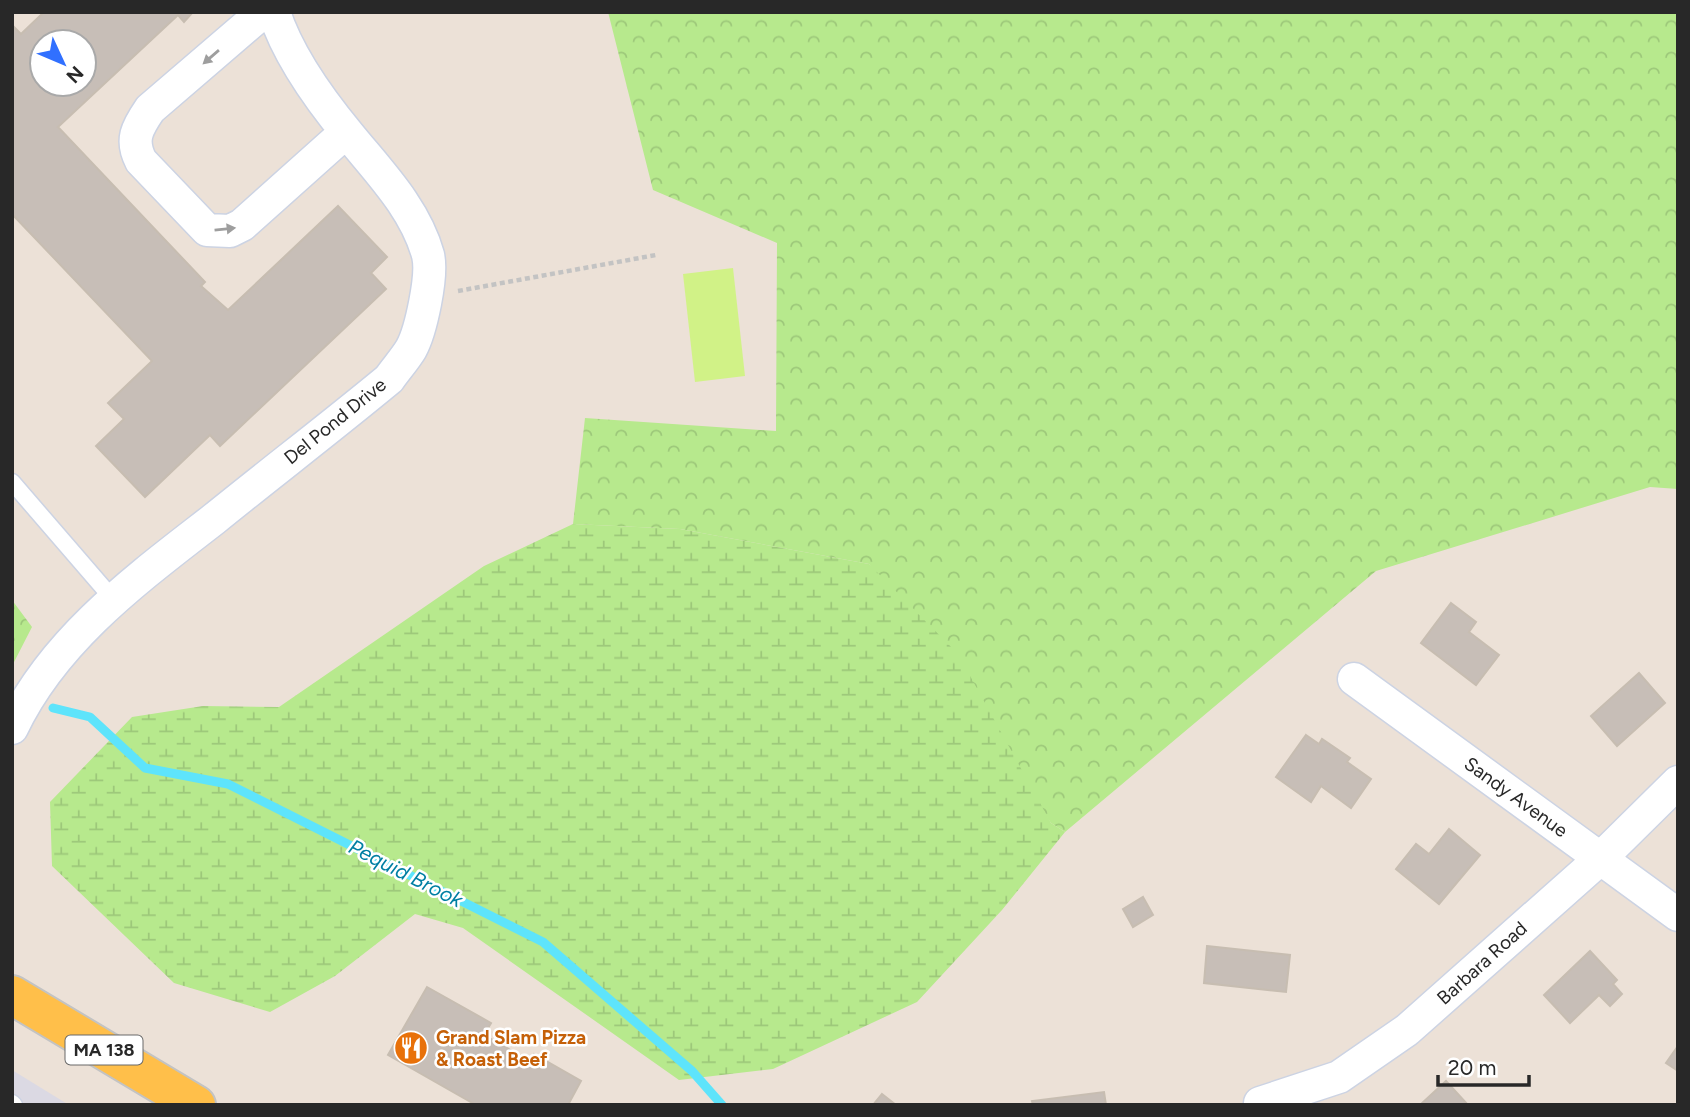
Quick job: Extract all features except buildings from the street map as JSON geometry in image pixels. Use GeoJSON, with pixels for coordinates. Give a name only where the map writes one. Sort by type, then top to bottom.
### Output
{"type":"FeatureCollection","features":[{"type":"Feature","properties":{"kind":"main road","name":"MA 138"},"geometry":{"type":"LineString","coordinates":[[12,995],[196,1105]]}},
{"type":"Feature","properties":{"kind":"street"},"geometry":{"type":"LineString","coordinates":[[263,12],[150,109],[136,130],[134,148],[141,161],[207,230],[230,231],[243,225],[346,132]]}},
{"type":"Feature","properties":{"kind":"street","name":"Del Pond Drive"},"geometry":{"type":"LineString","coordinates":[[12,728],[25,700],[56,659],[113,599],[389,379],[412,347],[426,290],[429,258],[417,226],[392,187],[346,132],[310,82],[274,12]]}},
{"type":"Feature","properties":{"kind":"street","name":"Sandy Avenue"},"geometry":{"type":"LineString","coordinates":[[1354,679],[1678,915]]}},
{"type":"Feature","properties":{"kind":"street","name":"Barbara Road"},"geometry":{"type":"LineString","coordinates":[[1260,1103],[1339,1077],[1407,1030],[1601,858],[1678,782]]}},
{"type":"Feature","properties":{"kind":"lane"},"geometry":{"type":"LineString","coordinates":[[12,482],[113,599]]}},
{"type":"Feature","properties":{"kind":"path"},"geometry":{"type":"LineString","coordinates":[[426,290],[464,291],[656,255]]}},
{"type":"Feature","properties":{"kind":"shaded area"},"geometry":{"type":"Polygon","coordinates":[[[12,1070],[69,1105],[12,1105],[12,1070]]]}},
{"type":"Feature","properties":{"kind":"green space"},"geometry":{"type":"Polygon","coordinates":[[[608,12],[1678,12],[1678,489],[1650,487],[1376,571],[1065,832],[1051,823],[869,564],[680,529],[573,524],[585,418],[776,431],[777,243],[653,190],[608,12]]]}},
{"type":"Feature","properties":{"kind":"green space"},"geometry":{"type":"Polygon","coordinates":[[[733,268],[745,376],[695,382],[683,274],[733,268]]]}},
{"type":"Feature","properties":{"kind":"green space"},"geometry":{"type":"Polygon","coordinates":[[[573,524],[680,529],[869,564],[958,654],[1051,823],[1065,832],[1002,910],[917,1002],[773,1069],[679,1080],[463,928],[415,914],[335,976],[270,1012],[174,983],[52,866],[50,802],[132,717],[203,706],[279,707],[484,566],[573,524]]]}},
{"type":"Feature","properties":{"kind":"green space"},"geometry":{"type":"Polygon","coordinates":[[[12,600],[32,627],[12,666],[12,600]]]}},
{"type":"Feature","properties":{"kind":"waterway","name":"Pequid Brook"},"geometry":{"type":"LineString","coordinates":[[53,708],[90,717],[145,768],[228,784],[543,942],[692,1071],[722,1105]]}},
{"type":"Feature","properties":{"kind":"place","name":"Grand Slam Pizza & Roast Beef"},"geometry":{"type":"Point","coordinates":[411,1048]}}]}
